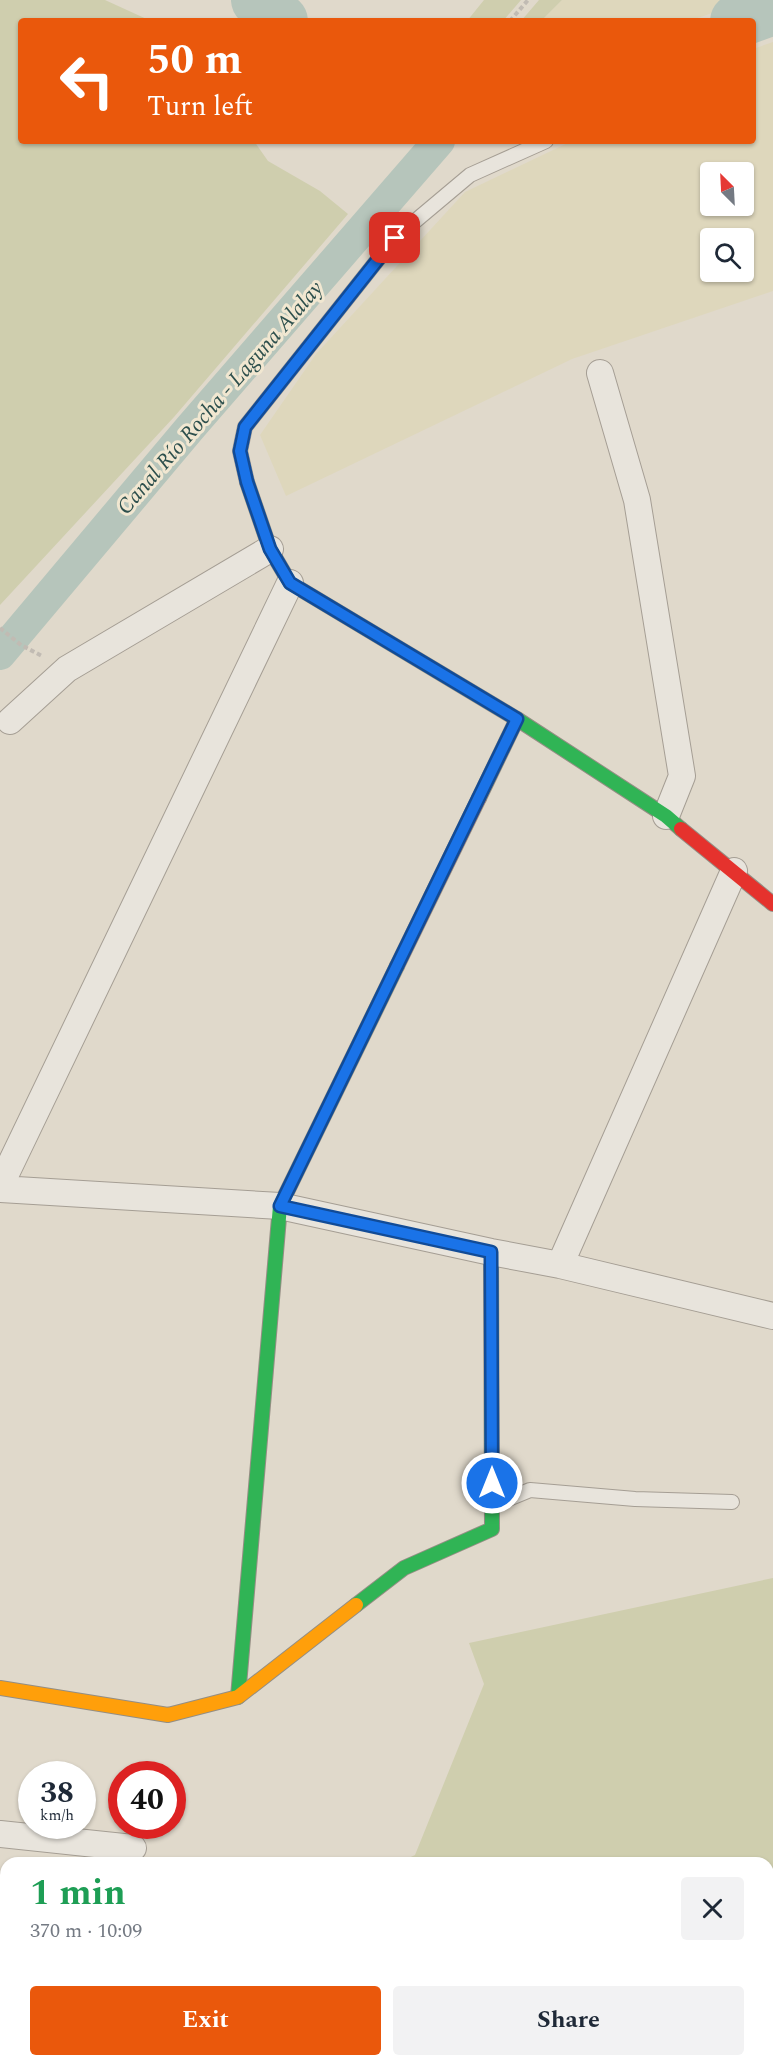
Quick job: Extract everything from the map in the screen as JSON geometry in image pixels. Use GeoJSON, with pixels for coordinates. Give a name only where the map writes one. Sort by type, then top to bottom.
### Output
{"type":"FeatureCollection","features":[{"type":"Feature","properties":{"kind":"street"},"geometry":{"type":"LineString","coordinates":[[600,373],[637,500],[682,776],[666,816]]}},
{"type":"Feature","properties":{"kind":"street"},"geometry":{"type":"LineString","coordinates":[[247,482],[270,549],[290,583],[517,719],[666,816],[773,904]]}},
{"type":"Feature","properties":{"kind":"street"},"geometry":{"type":"LineString","coordinates":[[5,727],[67,669],[270,549]]}},
{"type":"Feature","properties":{"kind":"street"},"geometry":{"type":"LineString","coordinates":[[290,583],[0,1187],[280,1206],[560,1265],[773,1316]]}},
{"type":"Feature","properties":{"kind":"street"},"geometry":{"type":"LineString","coordinates":[[238,1697],[280,1206],[517,719]]}},
{"type":"Feature","properties":{"kind":"street"},"geometry":{"type":"LineString","coordinates":[[560,1265],[734,871]]}},
{"type":"Feature","properties":{"kind":"street"},"geometry":{"type":"LineString","coordinates":[[0,1688],[168,1715],[238,1697],[404,1568],[492,1528],[491,1252]]}},
{"type":"Feature","properties":{"kind":"street"},"geometry":{"type":"LineString","coordinates":[[0,1834],[133,1848]]}},
{"type":"Feature","properties":{"kind":"lane"},"geometry":{"type":"LineString","coordinates":[[247,482],[240,451],[245,427],[395,238],[470,175],[539,144]]}},
{"type":"Feature","properties":{"kind":"lane"},"geometry":{"type":"LineString","coordinates":[[492,1506],[530,1490],[635,1499],[732,1502]]}},
{"type":"Feature","properties":{"kind":"path"},"geometry":{"type":"LineString","coordinates":[[513,18],[528,0]]}},
{"type":"Feature","properties":{"kind":"path"},"geometry":{"type":"LineString","coordinates":[[0,628],[21,645]]}},
{"type":"Feature","properties":{"kind":"shaded area"},"geometry":{"type":"Polygon","coordinates":[[[562,0],[750,0],[698,18],[544,18],[562,0]]]}},
{"type":"Feature","properties":{"kind":"shaded area"},"geometry":{"type":"Polygon","coordinates":[[[773,42],[773,291],[572,359],[286,496],[260,435],[316,354],[465,192],[566,144],[756,144],[756,48],[773,42]]]}},
{"type":"Feature","properties":{"kind":"green space"},"geometry":{"type":"Polygon","coordinates":[[[0,0],[105,0],[144,18],[18,18],[18,144],[256,144],[268,161],[320,191],[348,214],[174,417],[0,605],[0,0]]]}},
{"type":"Feature","properties":{"kind":"green space"},"geometry":{"type":"Polygon","coordinates":[[[484,0],[521,0],[506,18],[469,18],[484,0]]]}},
{"type":"Feature","properties":{"kind":"green space"},"geometry":{"type":"Polygon","coordinates":[[[539,0],[562,0],[544,18],[524,18],[539,0]]]}},
{"type":"Feature","properties":{"kind":"green space"},"geometry":{"type":"Polygon","coordinates":[[[773,1578],[773,1857],[411,1857],[415,1855],[484,1684],[469,1643],[773,1578]]]}},
{"type":"Feature","properties":{"kind":"waterway"},"geometry":{"type":"LineString","coordinates":[[258,0],[278,18]]}},
{"type":"Feature","properties":{"kind":"waterway"},"geometry":{"type":"LineString","coordinates":[[745,18],[773,8]]}},
{"type":"Feature","properties":{"kind":"waterway","name":"Canal Río Rocha - Laguna Alalay"},"geometry":{"type":"LineString","coordinates":[[0,654],[190,428],[436,144]]}},
{"type":"Feature","properties":{"kind":"traffic: fast"},"geometry":{"type":"LineString","coordinates":[[247,482],[270,549],[290,583],[517,719],[666,816],[681,829]]}},
{"type":"Feature","properties":{"kind":"traffic: fast"},"geometry":{"type":"LineString","coordinates":[[238,1697],[280,1206],[397,966]]}},
{"type":"Feature","properties":{"kind":"traffic: fast"},"geometry":{"type":"LineString","coordinates":[[356,1605],[404,1568],[492,1529],[491,1252]]}},
{"type":"Feature","properties":{"kind":"traffic: slow"},"geometry":{"type":"LineString","coordinates":[[479,798],[517,719]]}},
{"type":"Feature","properties":{"kind":"traffic: slow"},"geometry":{"type":"LineString","coordinates":[[0,1688],[168,1715],[238,1697],[356,1605]]}},
{"type":"Feature","properties":{"kind":"traffic: jam"},"geometry":{"type":"LineString","coordinates":[[397,966],[479,798]]}},
{"type":"Feature","properties":{"kind":"traffic: jam"},"geometry":{"type":"LineString","coordinates":[[681,829],[773,904]]}},
{"type":"Feature","properties":{"kind":"route"},"geometry":{"type":"LineString","coordinates":[[395,238],[245,427],[240,451],[247,482],[270,549],[290,583],[517,719],[280,1206],[491,1252],[492,1483]]}}]}
